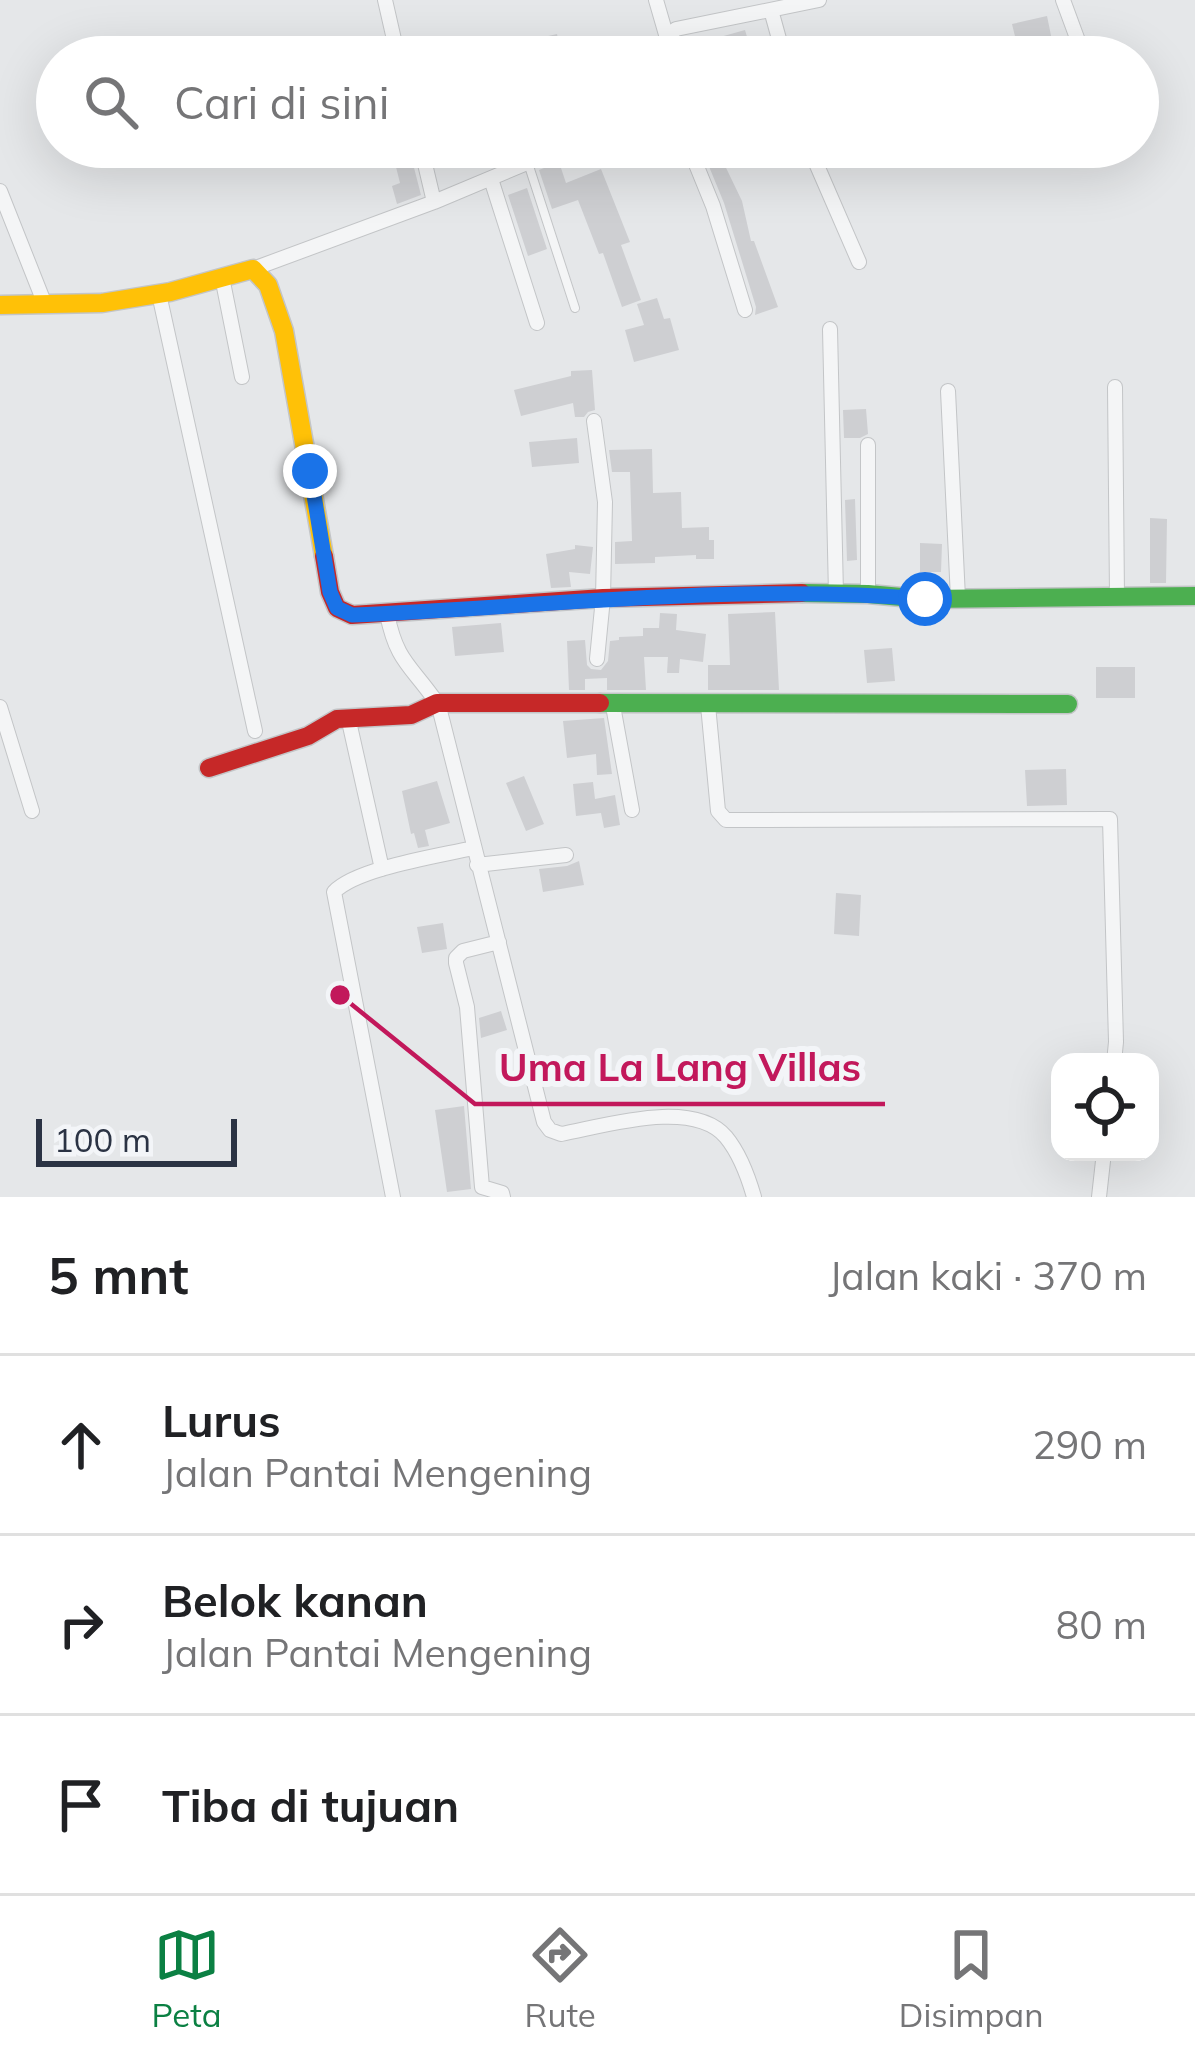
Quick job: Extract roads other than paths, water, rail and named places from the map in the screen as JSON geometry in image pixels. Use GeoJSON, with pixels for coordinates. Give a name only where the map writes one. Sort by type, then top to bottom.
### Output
{"type":"FeatureCollection","features":[{"type":"Feature","properties":{"kind":"street"},"geometry":{"type":"LineString","coordinates":[[385,0],[393,36]]}},
{"type":"Feature","properties":{"kind":"street"},"geometry":{"type":"LineString","coordinates":[[656,0],[666,36]]}},
{"type":"Feature","properties":{"kind":"street"},"geometry":{"type":"LineString","coordinates":[[669,36],[676,29],[819,0]]}},
{"type":"Feature","properties":{"kind":"street"},"geometry":{"type":"LineString","coordinates":[[1063,0],[1076,36]]}},
{"type":"Feature","properties":{"kind":"street"},"geometry":{"type":"LineString","coordinates":[[771,10],[778,36]]}},
{"type":"Feature","properties":{"kind":"street"},"geometry":{"type":"LineString","coordinates":[[426,168],[434,202]]}},
{"type":"Feature","properties":{"kind":"street"},"geometry":{"type":"LineString","coordinates":[[0,305],[102,303],[222,278],[514,168]]}},
{"type":"Feature","properties":{"kind":"street"},"geometry":{"type":"LineString","coordinates":[[698,168],[745,310]]}},
{"type":"Feature","properties":{"kind":"street"},"geometry":{"type":"LineString","coordinates":[[818,168],[859,262]]}},
{"type":"Feature","properties":{"kind":"street"},"geometry":{"type":"LineString","coordinates":[[491,179],[537,323]]}},
{"type":"Feature","properties":{"kind":"street"},"geometry":{"type":"LineString","coordinates":[[0,190],[44,302]]}},
{"type":"Feature","properties":{"kind":"street"},"geometry":{"type":"LineString","coordinates":[[253,268],[268,285],[284,331],[333,601],[352,615],[603,598],[766,593],[925,599],[1195,596]]}},
{"type":"Feature","properties":{"kind":"street"},"geometry":{"type":"LineString","coordinates":[[222,278],[242,377]]}},
{"type":"Feature","properties":{"kind":"street"},"geometry":{"type":"LineString","coordinates":[[159,294],[254,731]]}},
{"type":"Feature","properties":{"kind":"street"},"geometry":{"type":"LineString","coordinates":[[830,329],[836,595]]}},
{"type":"Feature","properties":{"kind":"street"},"geometry":{"type":"LineString","coordinates":[[1115,387],[1118,596]]}},
{"type":"Feature","properties":{"kind":"street"},"geometry":{"type":"LineString","coordinates":[[948,391],[958,598]]}},
{"type":"Feature","properties":{"kind":"street"},"geometry":{"type":"LineString","coordinates":[[594,421],[605,502],[597,659]]}},
{"type":"Feature","properties":{"kind":"street"},"geometry":{"type":"LineString","coordinates":[[868,445],[868,594]]}},
{"type":"Feature","properties":{"kind":"street"},"geometry":{"type":"LineString","coordinates":[[387,614],[400,656],[440,715],[540,1111],[550,1130],[561,1134],[662,1117],[710,1123],[733,1147],[754,1197]]}},
{"type":"Feature","properties":{"kind":"street"},"geometry":{"type":"LineString","coordinates":[[209,768],[308,736],[348,717],[613,706],[1068,704]]}},
{"type":"Feature","properties":{"kind":"street"},"geometry":{"type":"LineString","coordinates":[[708,705],[718,811],[726,820],[1110,819],[1115,1053]]}},
{"type":"Feature","properties":{"kind":"street"},"geometry":{"type":"LineString","coordinates":[[0,706],[32,811]]}},
{"type":"Feature","properties":{"kind":"street"},"geometry":{"type":"LineString","coordinates":[[613,706],[632,810]]}},
{"type":"Feature","properties":{"kind":"street"},"geometry":{"type":"LineString","coordinates":[[348,717],[382,869]]}},
{"type":"Feature","properties":{"kind":"street"},"geometry":{"type":"LineString","coordinates":[[393,1197],[334,892],[342,883],[382,869],[473,848]]}},
{"type":"Feature","properties":{"kind":"street"},"geometry":{"type":"LineString","coordinates":[[477,865],[566,855]]}},
{"type":"Feature","properties":{"kind":"street"},"geometry":{"type":"LineString","coordinates":[[499,942],[463,952],[456,963],[467,1007],[482,1187],[503,1197]]}},
{"type":"Feature","properties":{"kind":"street"},"geometry":{"type":"LineString","coordinates":[[1099,1197],[1103,1161]]}},
{"type":"Feature","properties":{"kind":"lane"},"geometry":{"type":"LineString","coordinates":[[529,168],[575,308]]}},
{"type":"Feature","properties":{"kind":"place","name":"Uma La Lang Villas"},"geometry":{"type":"Point","coordinates":[340,995]}}]}
